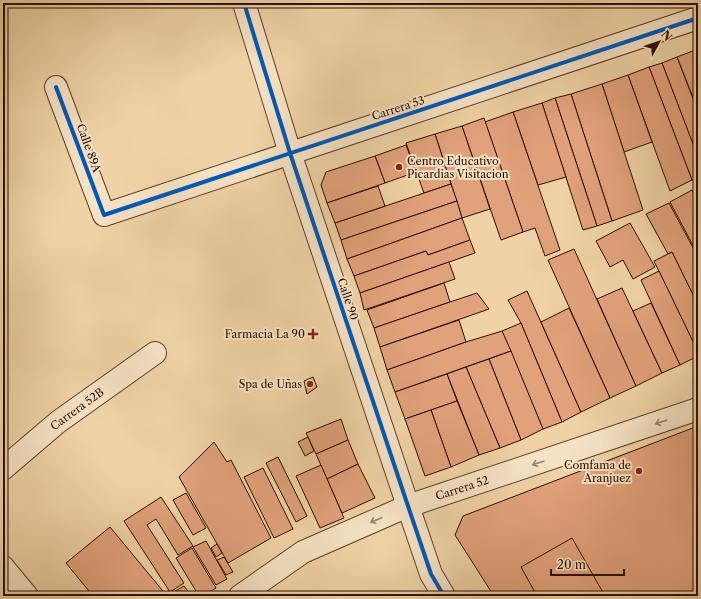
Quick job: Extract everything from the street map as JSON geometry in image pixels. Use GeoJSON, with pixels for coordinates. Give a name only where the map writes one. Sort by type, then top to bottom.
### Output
{"type":"FeatureCollection","features":[{"type":"Feature","properties":{"kind":"street","name":"Calle 90"},"geometry":{"type":"LineString","coordinates":[[244,3],[290,153],[408,506],[431,574],[444,596]]}},
{"type":"Feature","properties":{"kind":"street","name":"Carrera 53"},"geometry":{"type":"LineString","coordinates":[[104,215],[698,18]]}},
{"type":"Feature","properties":{"kind":"street","name":"Calle 89A"},"geometry":{"type":"LineString","coordinates":[[56,87],[104,215]]}},
{"type":"Feature","properties":{"kind":"street","name":"Carrera 52B"},"geometry":{"type":"LineString","coordinates":[[3,469],[58,422],[155,353]]}},
{"type":"Feature","properties":{"kind":"street","name":"Carrera 52"},"geometry":{"type":"LineString","coordinates":[[240,596],[302,552],[408,506],[698,409]]}},
{"type":"Feature","properties":{"kind":"street"},"geometry":{"type":"LineString","coordinates":[[3,567],[27,596]]}},
{"type":"Feature","properties":{"kind":"building"},"geometry":{"type":"Polygon","coordinates":[[[698,49],[698,92],[692,95],[677,57],[698,49]]]}},
{"type":"Feature","properties":{"kind":"building"},"geometry":{"type":"Polygon","coordinates":[[[677,57],[698,112],[698,157],[662,63],[677,57]]]}},
{"type":"Feature","properties":{"kind":"building"},"geometry":{"type":"Polygon","coordinates":[[[662,63],[698,157],[698,178],[692,180],[649,67],[662,63]]]}},
{"type":"Feature","properties":{"kind":"building"},"geometry":{"type":"Polygon","coordinates":[[[649,67],[692,180],[670,191],[628,75],[649,67]]]}},
{"type":"Feature","properties":{"kind":"building"},"geometry":{"type":"Polygon","coordinates":[[[628,75],[652,142],[624,152],[602,84],[628,75]]]}},
{"type":"Feature","properties":{"kind":"building"},"geometry":{"type":"Polygon","coordinates":[[[602,84],[643,210],[612,221],[571,94],[602,84]]]}},
{"type":"Feature","properties":{"kind":"building"},"geometry":{"type":"Polygon","coordinates":[[[698,92],[698,112],[692,95],[698,92]]]}},
{"type":"Feature","properties":{"kind":"building"},"geometry":{"type":"Polygon","coordinates":[[[571,94],[612,221],[597,226],[555,98],[571,94]]]}},
{"type":"Feature","properties":{"kind":"building"},"geometry":{"type":"Polygon","coordinates":[[[555,98],[597,226],[583,230],[542,103],[555,98]]]}},
{"type":"Feature","properties":{"kind":"building"},"geometry":{"type":"Polygon","coordinates":[[[542,103],[566,177],[538,185],[513,112],[542,103]]]}},
{"type":"Feature","properties":{"kind":"building"},"geometry":{"type":"Polygon","coordinates":[[[513,112],[560,250],[545,256],[535,228],[523,232],[485,122],[513,112]]]}},
{"type":"Feature","properties":{"kind":"building"},"geometry":{"type":"Polygon","coordinates":[[[484,118],[523,232],[501,240],[462,126],[484,118]]]}},
{"type":"Feature","properties":{"kind":"building"},"geometry":{"type":"Polygon","coordinates":[[[462,126],[490,209],[462,218],[435,134],[462,126]]]}},
{"type":"Feature","properties":{"kind":"building"},"geometry":{"type":"Polygon","coordinates":[[[435,134],[451,184],[424,193],[406,143],[435,134]]]}},
{"type":"Feature","properties":{"kind":"building"},"geometry":{"type":"Polygon","coordinates":[[[406,145],[416,172],[385,183],[375,156],[406,145]]]}},
{"type":"Feature","properties":{"kind":"building"},"geometry":{"type":"Polygon","coordinates":[[[375,156],[385,183],[327,203],[321,185],[326,172],[375,156]]]}},
{"type":"Feature","properties":{"kind":"building"},"geometry":{"type":"Polygon","coordinates":[[[451,184],[457,201],[341,240],[335,223],[451,184]]]}},
{"type":"Feature","properties":{"kind":"building"},"geometry":{"type":"Polygon","coordinates":[[[378,186],[385,206],[335,223],[327,203],[378,186]]]}},
{"type":"Feature","properties":{"kind":"building"},"geometry":{"type":"Polygon","coordinates":[[[692,190],[698,201],[698,255],[670,202],[692,190]]]}},
{"type":"Feature","properties":{"kind":"building"},"geometry":{"type":"Polygon","coordinates":[[[457,201],[462,218],[347,259],[341,240],[457,201]]]}},
{"type":"Feature","properties":{"kind":"building"},"geometry":{"type":"Polygon","coordinates":[[[669,203],[698,257],[698,305],[672,252],[668,254],[646,214],[669,203]]]}},
{"type":"Feature","properties":{"kind":"building"},"geometry":{"type":"Polygon","coordinates":[[[462,218],[470,240],[428,255],[426,251],[354,276],[347,259],[462,218]]]}},
{"type":"Feature","properties":{"kind":"building"},"geometry":{"type":"Polygon","coordinates":[[[630,223],[655,267],[633,279],[623,260],[610,267],[596,241],[630,223]]]}},
{"type":"Feature","properties":{"kind":"building"},"geometry":{"type":"Polygon","coordinates":[[[470,240],[475,253],[360,293],[354,276],[426,251],[428,255],[470,240]]]}},
{"type":"Feature","properties":{"kind":"building"},"geometry":{"type":"Polygon","coordinates":[[[574,249],[636,386],[610,398],[548,260],[574,249]]]}},
{"type":"Feature","properties":{"kind":"building"},"geometry":{"type":"Polygon","coordinates":[[[672,252],[698,305],[698,352],[654,261],[672,252]]]}},
{"type":"Feature","properties":{"kind":"building"},"geometry":{"type":"Polygon","coordinates":[[[449,262],[455,279],[364,310],[360,293],[449,262]]]}},
{"type":"Feature","properties":{"kind":"building"},"geometry":{"type":"Polygon","coordinates":[[[659,271],[698,352],[698,356],[680,365],[641,280],[659,271]]]}},
{"type":"Feature","properties":{"kind":"building"},"geometry":{"type":"Polygon","coordinates":[[[444,283],[450,302],[374,328],[367,310],[444,283]]]}},
{"type":"Feature","properties":{"kind":"building"},"geometry":{"type":"Polygon","coordinates":[[[622,288],[662,373],[636,386],[597,299],[622,288]]]}},
{"type":"Feature","properties":{"kind":"building"},"geometry":{"type":"Polygon","coordinates":[[[527,291],[581,412],[562,422],[521,323],[508,300],[527,291]]]}},
{"type":"Feature","properties":{"kind":"building"},"geometry":{"type":"Polygon","coordinates":[[[477,293],[489,309],[380,347],[374,328],[477,293]]]}},
{"type":"Feature","properties":{"kind":"building"},"geometry":{"type":"Polygon","coordinates":[[[651,303],[680,365],[662,373],[633,311],[651,303]]]}},
{"type":"Feature","properties":{"kind":"building"},"geometry":{"type":"Polygon","coordinates":[[[569,308],[610,398],[581,412],[541,322],[569,308]]]}},
{"type":"Feature","properties":{"kind":"building"},"geometry":{"type":"Polygon","coordinates":[[[459,320],[466,342],[387,370],[380,347],[459,320]]]}},
{"type":"Feature","properties":{"kind":"building"},"geometry":{"type":"Polygon","coordinates":[[[521,323],[562,422],[543,429],[502,331],[521,323]]]}},
{"type":"Feature","properties":{"kind":"building"},"geometry":{"type":"Polygon","coordinates":[[[502,331],[511,351],[395,392],[387,370],[502,331]]]}},
{"type":"Feature","properties":{"kind":"building"},"geometry":{"type":"Polygon","coordinates":[[[511,351],[543,429],[521,440],[489,359],[511,351]]]}},
{"type":"Feature","properties":{"kind":"building"},"geometry":{"type":"Polygon","coordinates":[[[489,359],[521,440],[500,448],[466,367],[489,359]]]}},
{"type":"Feature","properties":{"kind":"building"},"geometry":{"type":"Polygon","coordinates":[[[466,367],[500,448],[479,455],[447,374],[466,367]]]}},
{"type":"Feature","properties":{"kind":"building"},"geometry":{"type":"Polygon","coordinates":[[[447,374],[457,401],[405,419],[395,392],[447,374]]]}},
{"type":"Feature","properties":{"kind":"building","name":"Spa de Uñas"},"geometry":{"type":"Polygon","coordinates":[[[313,377],[317,387],[307,394],[304,381],[313,377]]]}},
{"type":"Feature","properties":{"kind":"building"},"geometry":{"type":"Polygon","coordinates":[[[457,401],[479,455],[451,467],[431,410],[457,401]]]}},
{"type":"Feature","properties":{"kind":"building"},"geometry":{"type":"Polygon","coordinates":[[[431,410],[451,467],[425,476],[405,419],[431,410]]]}},
{"type":"Feature","properties":{"kind":"building"},"geometry":{"type":"Polygon","coordinates":[[[341,419],[348,440],[316,454],[306,433],[341,419]]]}},
{"type":"Feature","properties":{"kind":"building","name":"Comfama de Aranjuez"},"geometry":{"type":"Polygon","coordinates":[[[698,426],[698,596],[494,596],[455,535],[463,516],[698,426]]]}},
{"type":"Feature","properties":{"kind":"building"},"geometry":{"type":"Polygon","coordinates":[[[308,437],[314,451],[305,456],[298,442],[308,437]]]}},
{"type":"Feature","properties":{"kind":"building"},"geometry":{"type":"Polygon","coordinates":[[[348,440],[358,464],[327,479],[316,454],[348,440]]]}},
{"type":"Feature","properties":{"kind":"building"},"geometry":{"type":"Polygon","coordinates":[[[214,442],[227,462],[231,460],[271,538],[228,563],[179,477],[214,442]]]}},
{"type":"Feature","properties":{"kind":"building"},"geometry":{"type":"Polygon","coordinates":[[[278,457],[307,516],[296,522],[266,463],[278,457]]]}},
{"type":"Feature","properties":{"kind":"building"},"geometry":{"type":"Polygon","coordinates":[[[358,464],[375,498],[342,513],[327,479],[358,464]]]}},
{"type":"Feature","properties":{"kind":"building"},"geometry":{"type":"Polygon","coordinates":[[[321,465],[344,518],[320,528],[296,476],[321,465]]]}},
{"type":"Feature","properties":{"kind":"building"},"geometry":{"type":"Polygon","coordinates":[[[263,468],[293,529],[274,538],[244,477],[263,468]]]}},
{"type":"Feature","properties":{"kind":"building"},"geometry":{"type":"Polygon","coordinates":[[[186,493],[206,528],[193,535],[173,500],[186,493]]]}},
{"type":"Feature","properties":{"kind":"building"},"geometry":{"type":"Polygon","coordinates":[[[161,497],[193,546],[178,555],[156,519],[147,525],[184,583],[170,592],[124,521],[161,497]]]}},
{"type":"Feature","properties":{"kind":"building"},"geometry":{"type":"Polygon","coordinates":[[[110,527],[167,596],[93,596],[66,563],[110,527]]]}},
{"type":"Feature","properties":{"kind":"building"},"geometry":{"type":"Polygon","coordinates":[[[572,538],[605,596],[537,596],[521,567],[572,538]]]}},
{"type":"Feature","properties":{"kind":"building"},"geometry":{"type":"Polygon","coordinates":[[[206,541],[227,579],[216,585],[193,547],[206,541]]]}},
{"type":"Feature","properties":{"kind":"building"},"geometry":{"type":"Polygon","coordinates":[[[217,544],[222,553],[216,557],[211,548],[217,544]]]}},
{"type":"Feature","properties":{"kind":"building"},"geometry":{"type":"Polygon","coordinates":[[[192,548],[216,588],[203,596],[199,596],[176,558],[192,548]]]}},
{"type":"Feature","properties":{"kind":"building"},"geometry":{"type":"Polygon","coordinates":[[[224,557],[233,572],[226,575],[217,560],[224,557]]]}},
{"type":"Feature","properties":{"kind":"building"},"geometry":{"type":"Polygon","coordinates":[[[184,586],[192,596],[174,596],[172,593],[184,586]]]}},
{"type":"Feature","properties":{"kind":"cycle path"},"geometry":{"type":"LineString","coordinates":[[244,3],[290,153],[408,506],[431,574],[444,596]]}},
{"type":"Feature","properties":{"kind":"cycle path"},"geometry":{"type":"LineString","coordinates":[[56,87],[104,215],[698,18]]}},
{"type":"Feature","properties":{"kind":"place","name":"Centro Educativo Picardias Visitacion"},"geometry":{"type":"Point","coordinates":[399,167]}},
{"type":"Feature","properties":{"kind":"place","name":"Farmacia La 90"},"geometry":{"type":"Point","coordinates":[313,334]}},
{"type":"Feature","properties":{"kind":"place","name":"Spa de Uñas"},"geometry":{"type":"Point","coordinates":[310,384]}},
{"type":"Feature","properties":{"kind":"place","name":"Comfama de Aranjuez"},"geometry":{"type":"Point","coordinates":[639,471]}}]}
